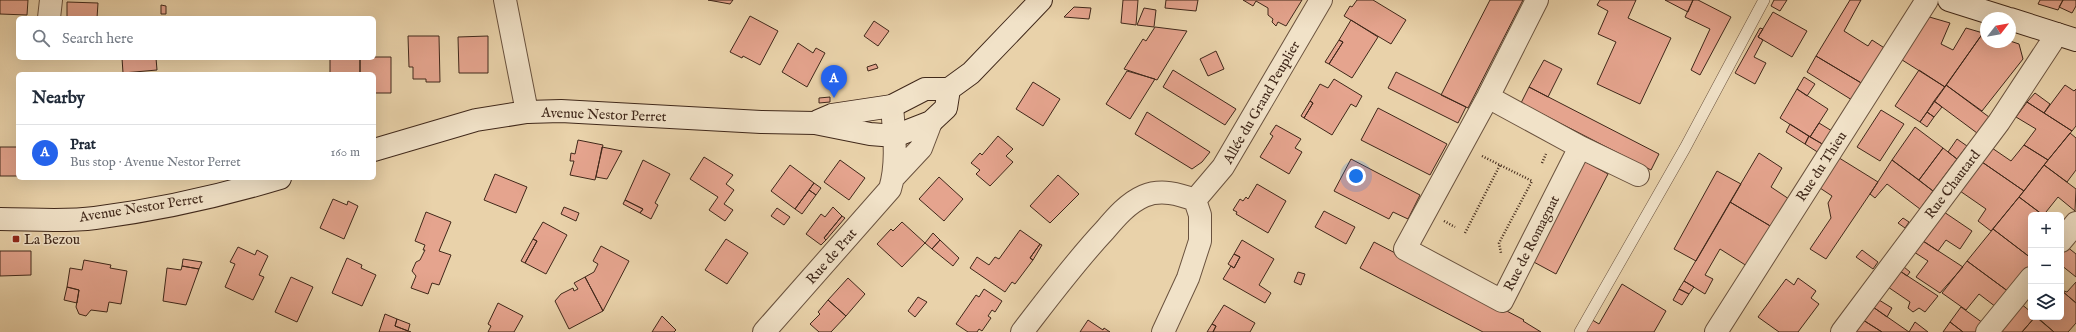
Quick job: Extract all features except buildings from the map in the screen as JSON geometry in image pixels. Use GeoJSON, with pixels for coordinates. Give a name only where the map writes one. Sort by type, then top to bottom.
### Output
{"type":"FeatureCollection","features":[{"type":"Feature","properties":{"kind":"street"},"geometry":{"type":"LineString","coordinates":[[49,16],[51,0]]}},
{"type":"Feature","properties":{"kind":"street"},"geometry":{"type":"LineString","coordinates":[[505,0],[527,112]]}},
{"type":"Feature","properties":{"kind":"street"},"geometry":{"type":"LineString","coordinates":[[949,90],[971,73],[1041,0]]}},
{"type":"Feature","properties":{"kind":"street","name":"Allée du Grand Peuplier"},"geometry":{"type":"LineString","coordinates":[[1195,200],[1223,167],[1321,0]]}},
{"type":"Feature","properties":{"kind":"street","name":"Rue de Romagnat"},"geometry":{"type":"LineString","coordinates":[[1537,0],[1488,97],[1405,249],[1502,300],[1580,147]]}},
{"type":"Feature","properties":{"kind":"street","name":"Rue du Thieu"},"geometry":{"type":"LineString","coordinates":[[1716,332],[1927,0]]}},
{"type":"Feature","properties":{"kind":"street"},"geometry":{"type":"LineString","coordinates":[[1949,0],[1987,12]]}},
{"type":"Feature","properties":{"kind":"street"},"geometry":{"type":"LineString","coordinates":[[2016,21],[2066,37]]}},
{"type":"Feature","properties":{"kind":"street","name":"Rue Chautard"},"geometry":{"type":"LineString","coordinates":[[1842,332],[1999,122],[2066,37]]}},
{"type":"Feature","properties":{"kind":"street","name":"Avenue Nestor Perret"},"geometry":{"type":"LineString","coordinates":[[376,149],[476,120],[527,112],[561,110],[761,122],[815,123],[870,134],[895,136],[931,122],[946,108],[949,90],[925,89],[892,106],[832,115],[815,123]]}},
{"type":"Feature","properties":{"kind":"street"},"geometry":{"type":"LineString","coordinates":[[1488,97],[1580,147],[1638,175]]}},
{"type":"Feature","properties":{"kind":"street","name":"Rue de Prat"},"geometry":{"type":"LineString","coordinates":[[764,332],[890,189],[893,178],[895,136],[892,106]]}},
{"type":"Feature","properties":{"kind":"street","name":"Rue de Prat"},"geometry":{"type":"LineString","coordinates":[[893,178],[921,148],[931,122]]}},
{"type":"Feature","properties":{"kind":"street","name":"Avenue Nestor Perret"},"geometry":{"type":"LineString","coordinates":[[0,219],[94,218],[167,206],[238,190],[273,180]]}},
{"type":"Feature","properties":{"kind":"street"},"geometry":{"type":"LineString","coordinates":[[1022,332],[1081,255],[1128,206],[1144,196],[1162,193],[1179,194],[1195,200],[1200,215],[1200,241],[1188,278],[1163,332]]}},
{"type":"Feature","properties":{"kind":"street"},"geometry":{"type":"LineString","coordinates":[[2064,237],[2076,223]]}},
{"type":"Feature","properties":{"kind":"street"},"geometry":{"type":"LineString","coordinates":[[1988,332],[2028,282]]}},
{"type":"Feature","properties":{"kind":"lane"},"geometry":{"type":"LineString","coordinates":[[1580,332],[1685,148],[1764,0]]}},
{"type":"Feature","properties":{"kind":"path"},"geometry":{"type":"LineString","coordinates":[[1462,145],[1532,181]]}},
{"type":"Feature","properties":{"kind":"path"},"geometry":{"type":"LineString","coordinates":[[1465,233],[1500,165]]}},
{"type":"Feature","properties":{"kind":"place","name":"Prat"},"geometry":{"type":"Point","coordinates":[834,98]}},
{"type":"Feature","properties":{"kind":"place","name":"La Bezou"},"geometry":{"type":"Point","coordinates":[16,239]}}]}
